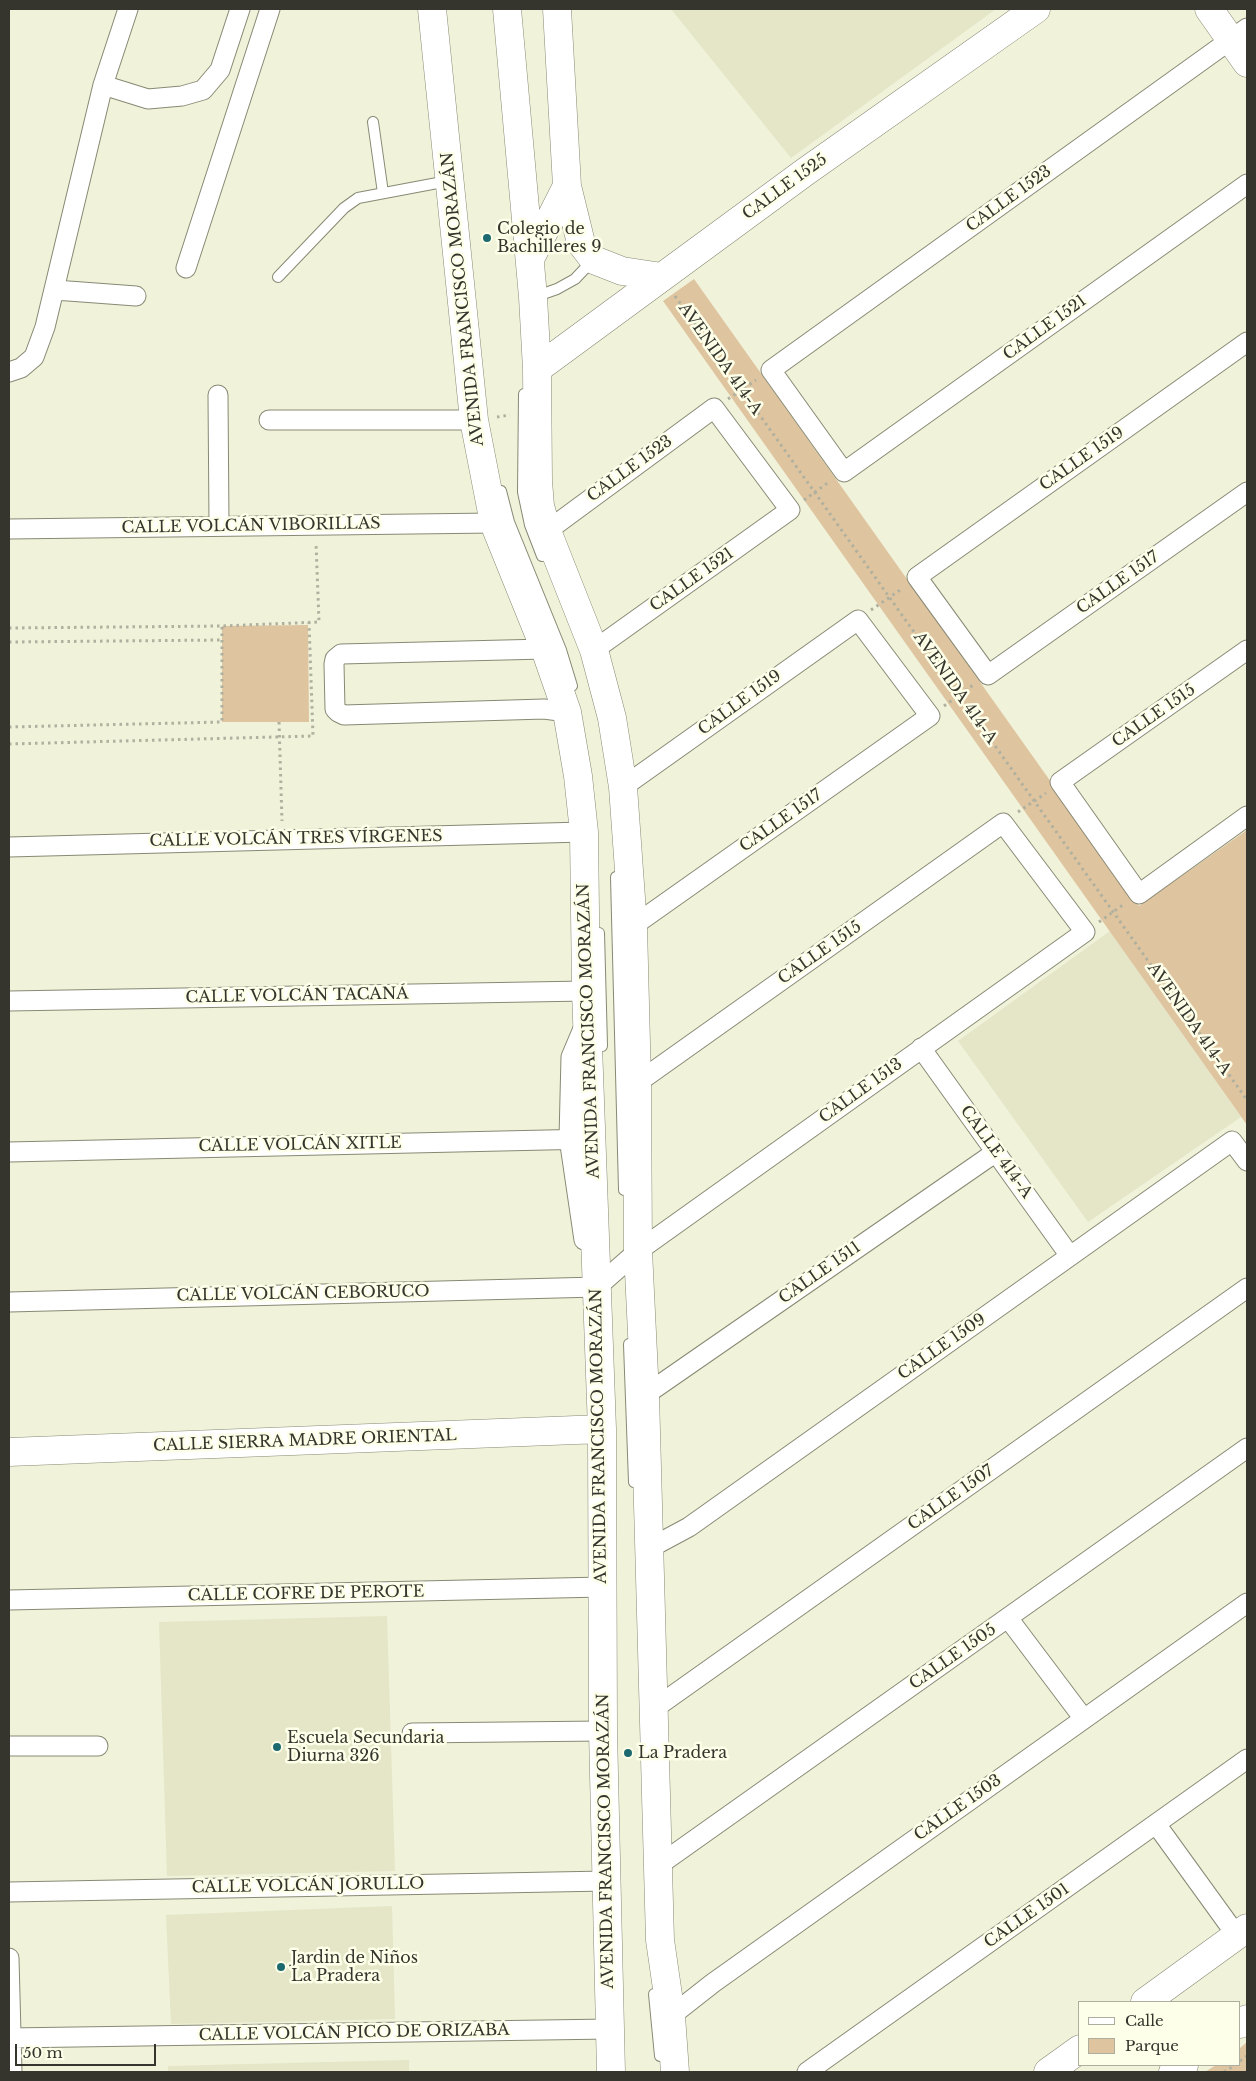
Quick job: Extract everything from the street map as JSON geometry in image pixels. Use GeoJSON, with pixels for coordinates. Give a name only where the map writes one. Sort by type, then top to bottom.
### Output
{"type":"FeatureCollection","features":[{"type":"Feature","properties":{"kind":"street"},"geometry":{"type":"LineString","coordinates":[[9,372],[21,368],[34,357],[45,327],[103,85],[128,9]]}},
{"type":"Feature","properties":{"kind":"street"},"geometry":{"type":"LineString","coordinates":[[103,85],[148,99],[182,96],[203,90],[220,70],[240,9]]}},
{"type":"Feature","properties":{"kind":"street"},"geometry":{"type":"LineString","coordinates":[[186,268],[270,9]]}},
{"type":"Feature","properties":{"kind":"street","name":"AVENIDA FRANCISCO MORAZÁN"},"geometry":{"type":"LineString","coordinates":[[432,9],[449,180],[494,522],[545,649],[571,705],[584,832],[588,1018],[580,1138],[603,1286],[603,1731],[611,2072]]}},
{"type":"Feature","properties":{"kind":"street"},"geometry":{"type":"LineString","coordinates":[[507,9],[530,260],[528,298],[531,377],[540,506],[547,531],[594,650],[612,718],[617,786],[633,926],[637,1083],[629,1259],[645,1395],[660,1940],[671,2016],[668,2067]]}},
{"type":"Feature","properties":{"kind":"street"},"geometry":{"type":"LineString","coordinates":[[557,9],[567,186],[581,243],[594,260],[622,271],[662,277]]}},
{"type":"Feature","properties":{"kind":"street","name":"CALLE 1525"},"geometry":{"type":"LineString","coordinates":[[531,377],[662,277],[805,172],[1036,9]]}},
{"type":"Feature","properties":{"kind":"street"},"geometry":{"type":"LineString","coordinates":[[1209,9],[1239,34],[1247,63]]}},
{"type":"Feature","properties":{"kind":"street","name":"CALLE 1523"},"geometry":{"type":"LineString","coordinates":[[771,370],[1239,34]]}},
{"type":"Feature","properties":{"kind":"street","name":"CALLE 1521"},"geometry":{"type":"LineString","coordinates":[[844,472],[1247,184]]}},
{"type":"Feature","properties":{"kind":"street"},"geometry":{"type":"LineString","coordinates":[[530,260],[567,186]]}},
{"type":"Feature","properties":{"kind":"street"},"geometry":{"type":"LineString","coordinates":[[55,290],[136,296]]}},
{"type":"Feature","properties":{"kind":"street","name":"CALLE 1519"},"geometry":{"type":"LineString","coordinates":[[917,577],[1247,342]]}},
{"type":"Feature","properties":{"kind":"street"},"geometry":{"type":"LineString","coordinates":[[771,370],[844,472]]}},
{"type":"Feature","properties":{"kind":"street"},"geometry":{"type":"LineString","coordinates":[[218,395],[219,526]]}},
{"type":"Feature","properties":{"kind":"street","name":"CALLE 1523"},"geometry":{"type":"LineString","coordinates":[[547,531],[714,408]]}},
{"type":"Feature","properties":{"kind":"street","name":"AVENIDA 414-A"},"geometry":{"type":"LineString","coordinates":[[714,408],[790,510]]}},
{"type":"Feature","properties":{"kind":"street"},"geometry":{"type":"LineString","coordinates":[[269,420],[482,425]]}},
{"type":"Feature","properties":{"kind":"street","name":"CALLE 1517"},"geometry":{"type":"LineString","coordinates":[[988,675],[1247,492]]}},
{"type":"Feature","properties":{"kind":"street","name":"CALLE 1521"},"geometry":{"type":"LineString","coordinates":[[594,650],[790,510]]}},
{"type":"Feature","properties":{"kind":"street","name":"CALLE VOLCÁN VIBORILLAS"},"geometry":{"type":"LineString","coordinates":[[9,529],[494,522]]}},
{"type":"Feature","properties":{"kind":"street","name":"AVENIDA 414-A"},"geometry":{"type":"LineString","coordinates":[[917,577],[988,675]]}},
{"type":"Feature","properties":{"kind":"street"},"geometry":{"type":"LineString","coordinates":[[858,620],[930,716]]}},
{"type":"Feature","properties":{"kind":"street","name":"CALLE 1519"},"geometry":{"type":"LineString","coordinates":[[617,786],[858,620]]}},
{"type":"Feature","properties":{"kind":"street"},"geometry":{"type":"LineString","coordinates":[[545,649],[345,653],[337,656],[334,664],[335,706],[338,712],[344,715],[544,709],[571,705]]}},
{"type":"Feature","properties":{"kind":"street","name":"CALLE 1515"},"geometry":{"type":"LineString","coordinates":[[1060,782],[1247,650]]}},
{"type":"Feature","properties":{"kind":"street","name":"CALLE 1517"},"geometry":{"type":"LineString","coordinates":[[633,926],[930,716]]}},
{"type":"Feature","properties":{"kind":"street"},"geometry":{"type":"LineString","coordinates":[[1060,782],[1139,894],[1247,816]]}},
{"type":"Feature","properties":{"kind":"street"},"geometry":{"type":"LineString","coordinates":[[1003,823],[1085,932]]}},
{"type":"Feature","properties":{"kind":"street","name":"CALLE 1515"},"geometry":{"type":"LineString","coordinates":[[637,1083],[1003,823]]}},
{"type":"Feature","properties":{"kind":"street","name":"CALLE VOLCÁN TRES VÍRGENES"},"geometry":{"type":"LineString","coordinates":[[9,846],[584,832]]}},
{"type":"Feature","properties":{"kind":"street","name":"CALLE 1513"},"geometry":{"type":"LineString","coordinates":[[603,1286],[629,1259],[1085,932]]}},
{"type":"Feature","properties":{"kind":"street","name":"CALLE VOLCÁN TACANÁ"},"geometry":{"type":"LineString","coordinates":[[9,1001],[586,990]]}},
{"type":"Feature","properties":{"kind":"street","name":"CALLE 414-A"},"geometry":{"type":"LineString","coordinates":[[921,1048],[1070,1256]]}},
{"type":"Feature","properties":{"kind":"street","name":"CALLE VOLCÁN XITLE"},"geometry":{"type":"LineString","coordinates":[[9,1152],[580,1138]]}},
{"type":"Feature","properties":{"kind":"street","name":"CALLE 1509"},"geometry":{"type":"LineString","coordinates":[[648,1549],[689,1526],[1232,1141],[1247,1161]]}},
{"type":"Feature","properties":{"kind":"street","name":"CALLE 1511"},"geometry":{"type":"LineString","coordinates":[[645,1395],[996,1152]]}},
{"type":"Feature","properties":{"kind":"street","name":"CALLE VOLCÁN CEBORUCO"},"geometry":{"type":"LineString","coordinates":[[9,1302],[603,1286]]}},
{"type":"Feature","properties":{"kind":"street","name":"CALLE 1507"},"geometry":{"type":"LineString","coordinates":[[655,1708],[1247,1288]]}},
{"type":"Feature","properties":{"kind":"street","name":"CALLE SIERRA MADRE ORIENTAL"},"geometry":{"type":"LineString","coordinates":[[9,1452],[602,1429]]}},
{"type":"Feature","properties":{"kind":"street","name":"CALLE 1505"},"geometry":{"type":"LineString","coordinates":[[659,1865],[1247,1448]]}},
{"type":"Feature","properties":{"kind":"street","name":"CALLE COFRE DE PEROTE"},"geometry":{"type":"LineString","coordinates":[[9,1600],[602,1587]]}},
{"type":"Feature","properties":{"kind":"street","name":"CALLE 1503"},"geometry":{"type":"LineString","coordinates":[[671,2016],[713,1983],[1247,1603]]}},
{"type":"Feature","properties":{"kind":"street"},"geometry":{"type":"LineString","coordinates":[[1008,1618],[1084,1719]]}},
{"type":"Feature","properties":{"kind":"street"},"geometry":{"type":"LineString","coordinates":[[412,1733],[603,1731]]}},
{"type":"Feature","properties":{"kind":"street"},"geometry":{"type":"LineString","coordinates":[[9,1746],[98,1746]]}},
{"type":"Feature","properties":{"kind":"street","name":"CALLE 1501"},"geometry":{"type":"LineString","coordinates":[[807,2072],[1247,1759]]}},
{"type":"Feature","properties":{"kind":"street"},"geometry":{"type":"LineString","coordinates":[[1146,2001],[1242,1932],[1156,1824]]}},
{"type":"Feature","properties":{"kind":"street","name":"CALLE VOLCÁN JORULLO"},"geometry":{"type":"LineString","coordinates":[[9,1892],[607,1881]]}},
{"type":"Feature","properties":{"kind":"street"},"geometry":{"type":"LineString","coordinates":[[9,1958],[12,2072]]}},
{"type":"Feature","properties":{"kind":"street","name":"CALLE VOLCÁN PICO DE ORIZABA"},"geometry":{"type":"LineString","coordinates":[[10,2038],[610,2029]]}},
{"type":"Feature","properties":{"kind":"street"},"geometry":{"type":"LineString","coordinates":[[1048,2072],[1078,2051]]}},
{"type":"Feature","properties":{"kind":"lane"},"geometry":{"type":"LineString","coordinates":[[373,122],[383,193]]}},
{"type":"Feature","properties":{"kind":"lane"},"geometry":{"type":"LineString","coordinates":[[508,144],[521,259],[528,298],[557,289],[575,278],[594,260]]}},
{"type":"Feature","properties":{"kind":"lane"},"geometry":{"type":"LineString","coordinates":[[278,278],[344,208],[358,198],[449,180]]}},
{"type":"Feature","properties":{"kind":"lane"},"geometry":{"type":"LineString","coordinates":[[463,204],[482,425]]}},
{"type":"Feature","properties":{"kind":"lane"},"geometry":{"type":"LineString","coordinates":[[531,377],[524,413],[523,492],[530,525],[548,570]]}},
{"type":"Feature","properties":{"kind":"lane"},"geometry":{"type":"LineString","coordinates":[[500,484],[508,522],[562,650],[571,705]]}},
{"type":"Feature","properties":{"kind":"lane"},"geometry":{"type":"LineString","coordinates":[[595,698],[617,786]]}},
{"type":"Feature","properties":{"kind":"lane"},"geometry":{"type":"LineString","coordinates":[[616,870],[624,1203]]}},
{"type":"Feature","properties":{"kind":"lane"},"geometry":{"type":"LineString","coordinates":[[599,926],[602,1052]]}},
{"type":"Feature","properties":{"kind":"lane"},"geometry":{"type":"LineString","coordinates":[[603,1286],[604,1199]]}},
{"type":"Feature","properties":{"kind":"lane"},"geometry":{"type":"LineString","coordinates":[[628,1331],[634,1491]]}},
{"type":"Feature","properties":{"kind":"lane"},"geometry":{"type":"LineString","coordinates":[[610,1339],[612,1843],[618,1932]]}},
{"type":"Feature","properties":{"kind":"lane"},"geometry":{"type":"LineString","coordinates":[[648,1890],[650,1946]]}},
{"type":"Feature","properties":{"kind":"lane"},"geometry":{"type":"LineString","coordinates":[[654,1985],[668,2067]]}},
{"type":"Feature","properties":{"kind":"path","name":"AVENIDA 414-A"},"geometry":{"type":"LineString","coordinates":[[662,277],[1247,1100]]}},
{"type":"Feature","properties":{"kind":"path"},"geometry":{"type":"LineString","coordinates":[[714,408],[771,370]]}},
{"type":"Feature","properties":{"kind":"path"},"geometry":{"type":"LineString","coordinates":[[482,425],[524,413]]}},
{"type":"Feature","properties":{"kind":"path"},"geometry":{"type":"LineString","coordinates":[[790,510],[844,472]]}},
{"type":"Feature","properties":{"kind":"path"},"geometry":{"type":"LineString","coordinates":[[9,628],[222,626],[319,622],[316,524]]}},
{"type":"Feature","properties":{"kind":"path"},"geometry":{"type":"LineString","coordinates":[[858,620],[917,577]]}},
{"type":"Feature","properties":{"kind":"path"},"geometry":{"type":"LineString","coordinates":[[9,744],[313,736],[309,622]]}},
{"type":"Feature","properties":{"kind":"path"},"geometry":{"type":"LineString","coordinates":[[9,727],[222,722],[222,626]]}},
{"type":"Feature","properties":{"kind":"path"},"geometry":{"type":"LineString","coordinates":[[9,642],[222,640]]}},
{"type":"Feature","properties":{"kind":"path"},"geometry":{"type":"LineString","coordinates":[[930,716],[988,675]]}},
{"type":"Feature","properties":{"kind":"path"},"geometry":{"type":"LineString","coordinates":[[279,722],[282,840]]}},
{"type":"Feature","properties":{"kind":"path"},"geometry":{"type":"LineString","coordinates":[[1003,823],[1060,782]]}},
{"type":"Feature","properties":{"kind":"path"},"geometry":{"type":"LineString","coordinates":[[1085,932],[1139,894]]}},
{"type":"Feature","properties":{"kind":"shaded area"},"geometry":{"type":"Polygon","coordinates":[[[671,9],[996,9],[791,158],[671,9]]]}},
{"type":"Feature","properties":{"kind":"shaded area"},"geometry":{"type":"Polygon","coordinates":[[[1110,931],[1241,1117],[1088,1222],[958,1041],[1110,931]]]}},
{"type":"Feature","properties":{"kind":"shaded area","name":"Escuela Secundaria Diurna 326"},"geometry":{"type":"Polygon","coordinates":[[[387,1616],[395,1871],[167,1876],[159,1622],[387,1616]]]}},
{"type":"Feature","properties":{"kind":"shaded area","name":"Jardin de Niños La Pradera"},"geometry":{"type":"Polygon","coordinates":[[[392,1906],[395,2019],[171,2024],[166,1915],[392,1906]]]}},
{"type":"Feature","properties":{"kind":"shaded area"},"geometry":{"type":"Polygon","coordinates":[[[409,2060],[409,2072],[168,2072],[168,2066],[409,2060]]]}},
{"type":"Feature","properties":{"kind":"green space"},"geometry":{"type":"Polygon","coordinates":[[[694,279],[1139,906],[1247,830],[1247,1125],[663,301],[694,279]]]}},
{"type":"Feature","properties":{"kind":"green space"},"geometry":{"type":"Polygon","coordinates":[[[308,625],[309,722],[222,722],[222,626],[308,625]]]}},
{"type":"Feature","properties":{"kind":"green space"},"geometry":{"type":"Polygon","coordinates":[[[1247,2042],[1247,2072],[1205,2072],[1214,2066],[1241,2066],[1241,2047],[1247,2042]]]}},
{"type":"Feature","properties":{"kind":"place","name":"Colegio de Bachilleres 9"},"geometry":{"type":"Point","coordinates":[487,238]}},
{"type":"Feature","properties":{"kind":"place","name":"Escuela Secundaria Diurna 326"},"geometry":{"type":"Point","coordinates":[277,1747]}},
{"type":"Feature","properties":{"kind":"place","name":"La Pradera"},"geometry":{"type":"Point","coordinates":[628,1753]}},
{"type":"Feature","properties":{"kind":"place","name":"Jardin de Niños La Pradera"},"geometry":{"type":"Point","coordinates":[281,1967]}}]}
